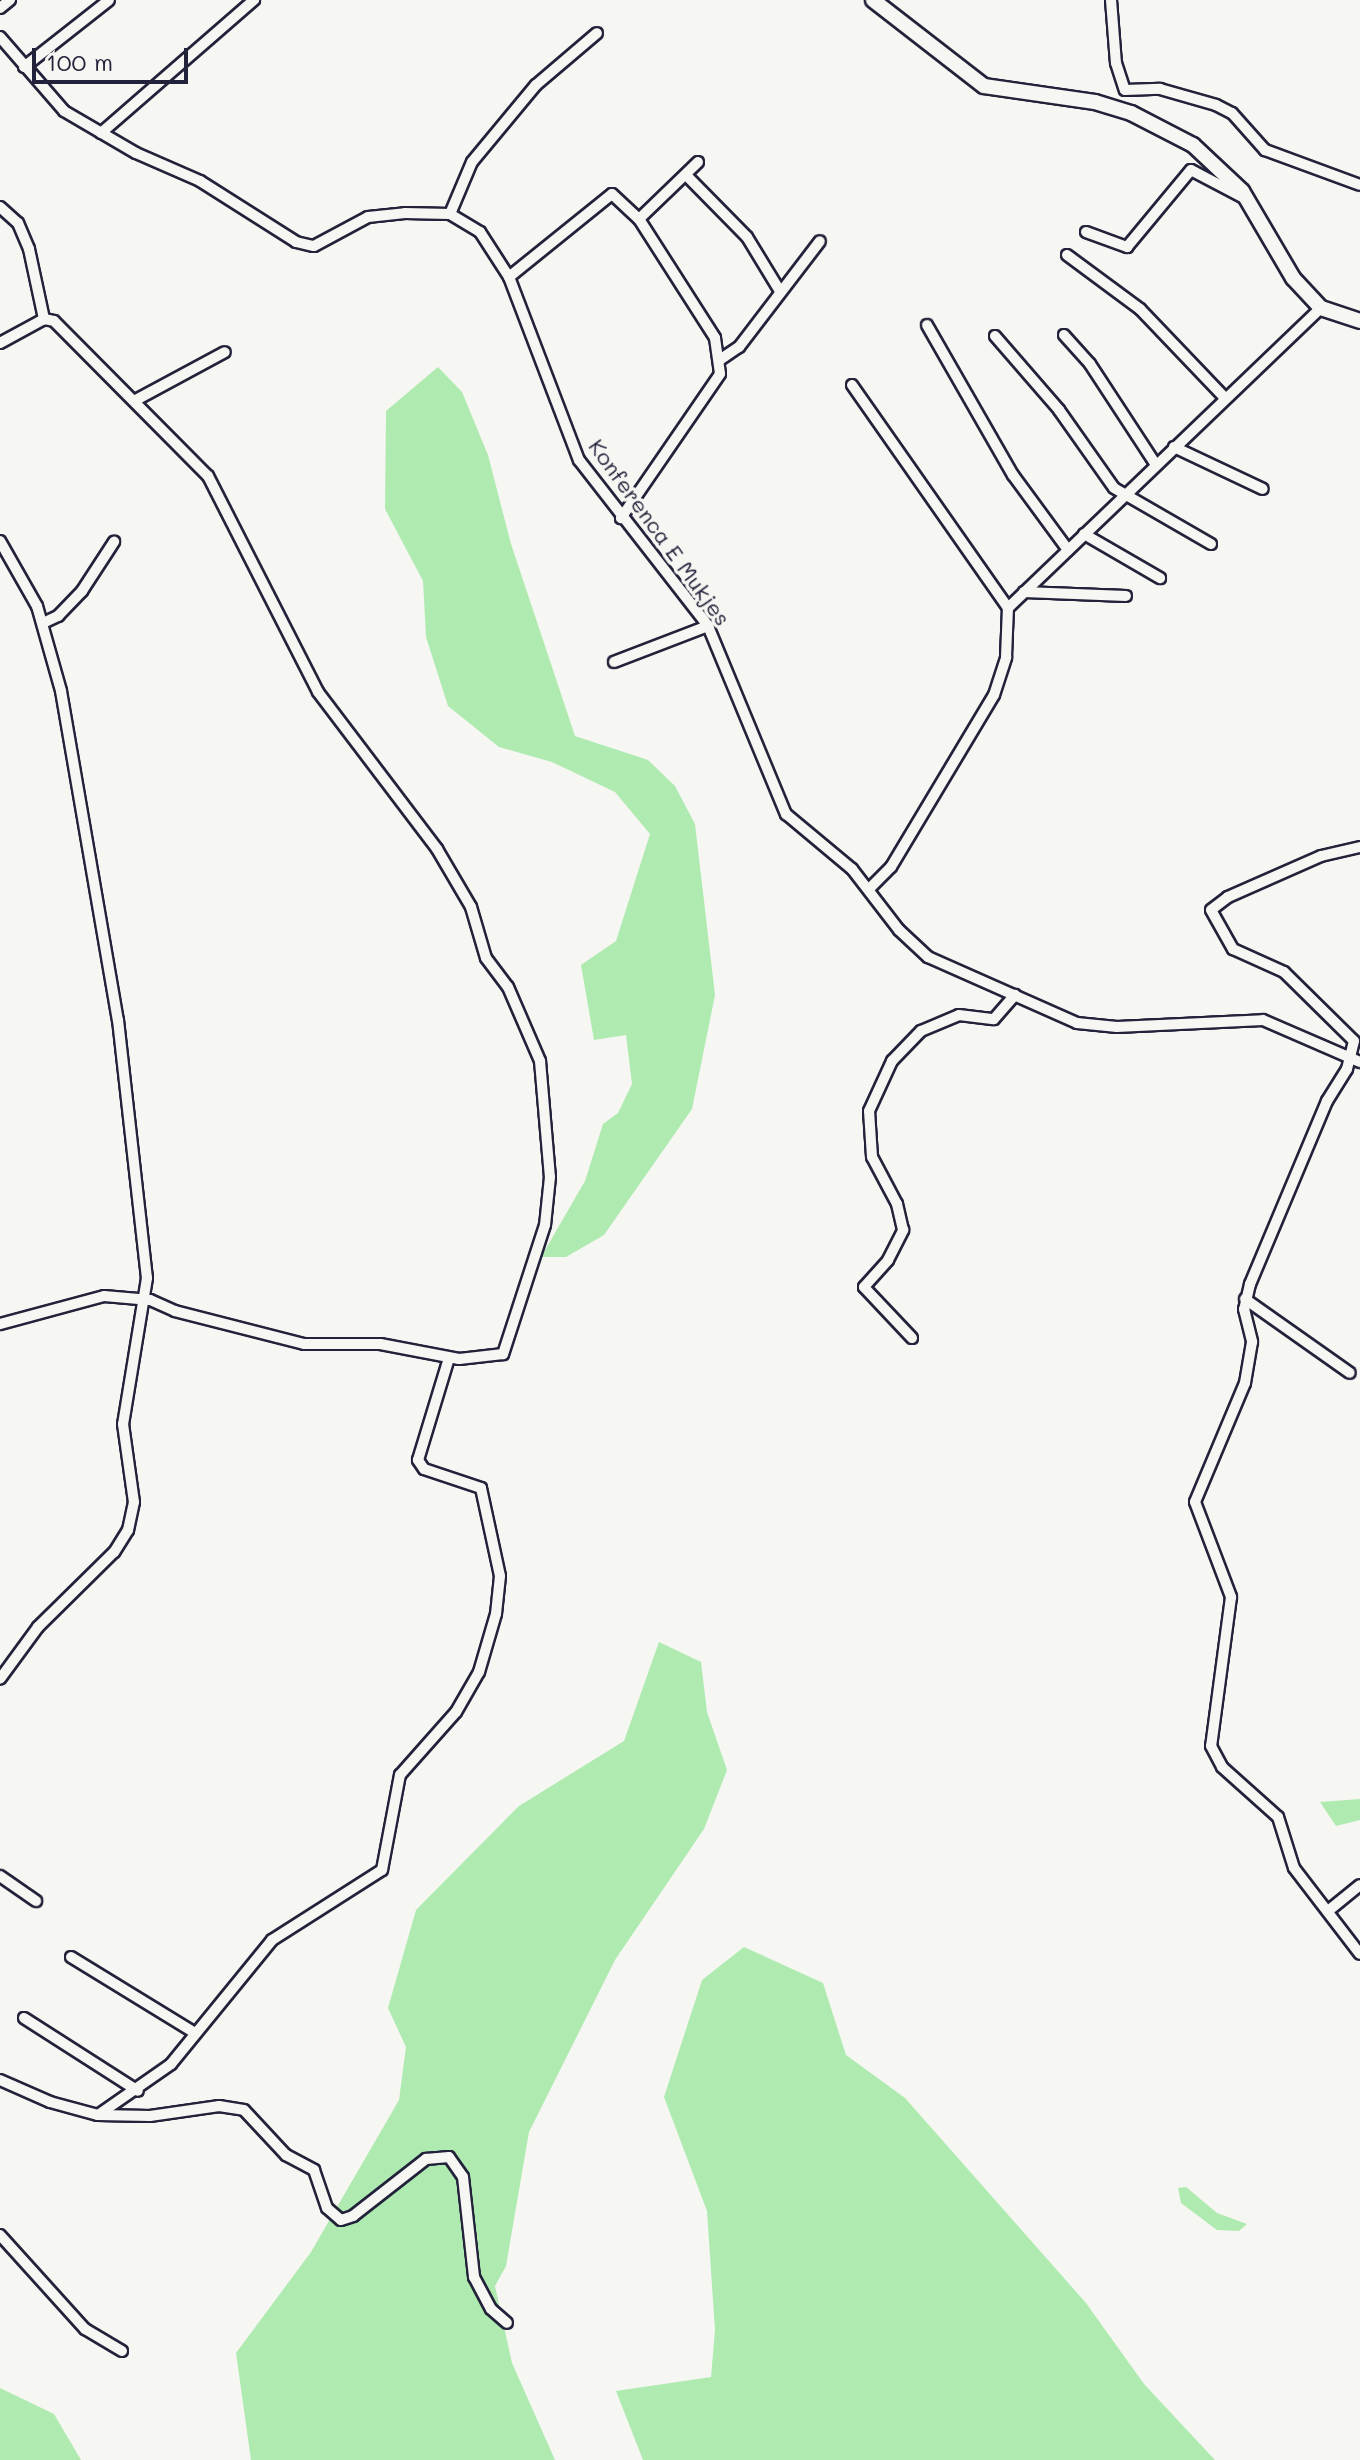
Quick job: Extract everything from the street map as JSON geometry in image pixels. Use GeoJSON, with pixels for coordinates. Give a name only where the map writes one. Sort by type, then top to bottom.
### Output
{"type":"FeatureCollection","features":[{"type":"Feature","properties":{"kind":"street"},"geometry":{"type":"LineString","coordinates":[[0,8],[10,0]]}},
{"type":"Feature","properties":{"kind":"street"},"geometry":{"type":"LineString","coordinates":[[24,67],[109,0]]}},
{"type":"Feature","properties":{"kind":"street"},"geometry":{"type":"LineString","coordinates":[[101,133],[254,0]]}},
{"type":"Feature","properties":{"kind":"street"},"geometry":{"type":"LineString","coordinates":[[873,0],[984,86],[1095,102],[1131,113],[1204,153],[1248,200],[1293,278],[1321,308],[1360,321]]}},
{"type":"Feature","properties":{"kind":"street"},"geometry":{"type":"LineString","coordinates":[[1111,0],[1121,85],[1135,93],[1160,89],[1216,105],[1232,113],[1265,150],[1360,185]]}},
{"type":"Feature","properties":{"kind":"street"},"geometry":{"type":"LineString","coordinates":[[0,37],[54,104],[101,133],[200,181],[268,228],[305,246],[323,242],[368,217],[450,214],[472,162],[536,85],[597,33]]}},
{"type":"Feature","properties":{"kind":"street"},"geometry":{"type":"LineString","coordinates":[[1131,113],[1135,93]]}},
{"type":"Feature","properties":{"kind":"street"},"geometry":{"type":"LineString","coordinates":[[639,219],[698,162]]}},
{"type":"Feature","properties":{"kind":"street"},"geometry":{"type":"LineString","coordinates":[[1086,232],[1127,247],[1191,170],[1248,200]]}},
{"type":"Feature","properties":{"kind":"street"},"geometry":{"type":"LineString","coordinates":[[686,175],[747,237],[780,291]]}},
{"type":"Feature","properties":{"kind":"street"},"geometry":{"type":"LineString","coordinates":[[509,277],[607,195],[618,197],[639,219],[715,338],[721,359],[720,374],[621,518]]}},
{"type":"Feature","properties":{"kind":"street"},"geometry":{"type":"LineString","coordinates":[[0,207],[18,223],[29,249],[44,319]]}},
{"type":"Feature","properties":{"kind":"street","name":"Konferenca E Mukjes"},"geometry":{"type":"LineString","coordinates":[[450,214],[480,232],[509,277],[568,438],[621,518],[708,626],[786,814],[869,889],[899,930],[928,957],[1061,1018],[1093,1025],[1263,1020],[1355,1060]]}},
{"type":"Feature","properties":{"kind":"street"},"geometry":{"type":"LineString","coordinates":[[721,359],[739,347],[820,241]]}},
{"type":"Feature","properties":{"kind":"street"},"geometry":{"type":"LineString","coordinates":[[1067,255],[1140,309],[1224,397]]}},
{"type":"Feature","properties":{"kind":"street"},"geometry":{"type":"LineString","coordinates":[[1008,608],[1224,397],[1321,308]]}},
{"type":"Feature","properties":{"kind":"street"},"geometry":{"type":"LineString","coordinates":[[0,343],[44,319],[54,321],[208,476],[318,692],[449,867],[471,907],[486,958],[508,987],[540,1061],[550,1177],[541,1240],[503,1354],[449,1358],[380,1344],[304,1344],[142,1299],[93,1297],[0,1324]]}},
{"type":"Feature","properties":{"kind":"street"},"geometry":{"type":"LineString","coordinates":[[927,325],[1013,475],[1068,550]]}},
{"type":"Feature","properties":{"kind":"street"},"geometry":{"type":"LineString","coordinates":[[1064,335],[1090,364],[1156,465]]}},
{"type":"Feature","properties":{"kind":"street"},"geometry":{"type":"LineString","coordinates":[[995,336],[1124,496],[1211,544]]}},
{"type":"Feature","properties":{"kind":"street"},"geometry":{"type":"LineString","coordinates":[[134,401],[225,352]]}},
{"type":"Feature","properties":{"kind":"street"},"geometry":{"type":"LineString","coordinates":[[852,385],[1008,608],[1006,657],[994,695],[891,867],[869,889]]}},
{"type":"Feature","properties":{"kind":"street"},"geometry":{"type":"LineString","coordinates":[[1174,447],[1263,489]]}},
{"type":"Feature","properties":{"kind":"street"},"geometry":{"type":"LineString","coordinates":[[1084,534],[1160,578]]}},
{"type":"Feature","properties":{"kind":"street"},"geometry":{"type":"LineString","coordinates":[[0,541],[43,623],[61,691],[118,1020],[146,1263],[123,1424],[133,1490],[131,1523],[120,1545],[54,1609],[0,1679]]}},
{"type":"Feature","properties":{"kind":"street"},"geometry":{"type":"LineString","coordinates":[[43,623],[58,616],[82,591],[114,542]]}},
{"type":"Feature","properties":{"kind":"street"},"geometry":{"type":"LineString","coordinates":[[1024,592],[1126,596]]}},
{"type":"Feature","properties":{"kind":"street"},"geometry":{"type":"LineString","coordinates":[[614,662],[708,626]]}},
{"type":"Feature","properties":{"kind":"street"},"geometry":{"type":"LineString","coordinates":[[1360,847],[1321,856],[1228,897],[1211,910],[1233,949],[1284,972],[1323,1006],[1354,1041],[1355,1060],[1327,1101],[1245,1299],[1252,1342],[1245,1383],[1195,1502],[1231,1597],[1211,1746],[1222,1767],[1278,1817],[1294,1868],[1360,1954]]}},
{"type":"Feature","properties":{"kind":"street"},"geometry":{"type":"LineString","coordinates":[[912,1338],[864,1287],[888,1260],[903,1230],[897,1204],[872,1157],[869,1111],[892,1061],[921,1031],[959,1015],[994,1019],[1015,995]]}},
{"type":"Feature","properties":{"kind":"street"},"geometry":{"type":"LineString","coordinates":[[1245,1299],[1350,1373]]}},
{"type":"Feature","properties":{"kind":"street"},"geometry":{"type":"LineString","coordinates":[[98,2115],[138,2091],[195,2033],[272,1940],[385,1867],[396,1783],[456,1712],[483,1660],[500,1576],[481,1488],[424,1469],[418,1460],[449,1373],[449,1358]]}},
{"type":"Feature","properties":{"kind":"street"},"geometry":{"type":"LineString","coordinates":[[0,1876],[36,1901]]}},
{"type":"Feature","properties":{"kind":"street"},"geometry":{"type":"LineString","coordinates":[[1328,1911],[1360,1885]]}},
{"type":"Feature","properties":{"kind":"street"},"geometry":{"type":"LineString","coordinates":[[1347,1936],[1360,1936]]}},
{"type":"Feature","properties":{"kind":"street"},"geometry":{"type":"LineString","coordinates":[[71,1957],[141,2005],[195,2033]]}},
{"type":"Feature","properties":{"kind":"street"},"geometry":{"type":"LineString","coordinates":[[24,2018],[138,2091]]}},
{"type":"Feature","properties":{"kind":"street"},"geometry":{"type":"LineString","coordinates":[[0,2080],[50,2102],[98,2115],[150,2116],[219,2106],[244,2110],[286,2155],[314,2170],[327,2208],[341,2220],[353,2216],[426,2159],[449,2157],[463,2177],[474,2277],[491,2309],[507,2323]]}},
{"type":"Feature","properties":{"kind":"street"},"geometry":{"type":"LineString","coordinates":[[0,2235],[85,2329],[122,2351]]}},
{"type":"Feature","properties":{"kind":"green space"},"geometry":{"type":"Polygon","coordinates":[[[438,367],[462,392],[488,455],[511,544],[575,736],[648,760],[675,786],[695,824],[715,995],[692,1109],[604,1235],[566,1257],[541,1257],[585,1181],[603,1124],[618,1113],[632,1084],[626,1035],[594,1040],[581,965],[616,941],[650,834],[615,792],[552,762],[499,747],[448,706],[426,637],[423,581],[385,509],[386,411],[438,367]]]}},
{"type":"Feature","properties":{"kind":"green space"},"geometry":{"type":"Polygon","coordinates":[[[659,1642],[701,1662],[707,1712],[727,1770],[704,1829],[615,1960],[529,2132],[506,2266],[495,2286],[512,2363],[555,2460],[251,2460],[236,2353],[311,2252],[399,2100],[406,2047],[388,2008],[416,1910],[519,1806],[624,1741],[659,1642]]]}},
{"type":"Feature","properties":{"kind":"green space"},"geometry":{"type":"Polygon","coordinates":[[[1360,1799],[1360,1820],[1336,1826],[1320,1802],[1360,1799]]]}},
{"type":"Feature","properties":{"kind":"green space"},"geometry":{"type":"Polygon","coordinates":[[[744,1947],[823,1983],[846,2055],[905,2098],[1086,2303],[1144,2384],[1215,2460],[643,2460],[616,2391],[711,2377],[715,2330],[707,2211],[664,2097],[702,1980],[744,1947]]]}},
{"type":"Feature","properties":{"kind":"green space"},"geometry":{"type":"Polygon","coordinates":[[[1186,2187],[1217,2213],[1247,2224],[1239,2231],[1217,2230],[1181,2203],[1178,2188],[1186,2187]]]}},
{"type":"Feature","properties":{"kind":"green space"},"geometry":{"type":"Polygon","coordinates":[[[0,2388],[54,2414],[81,2460],[0,2460],[0,2388]]]}}]}
